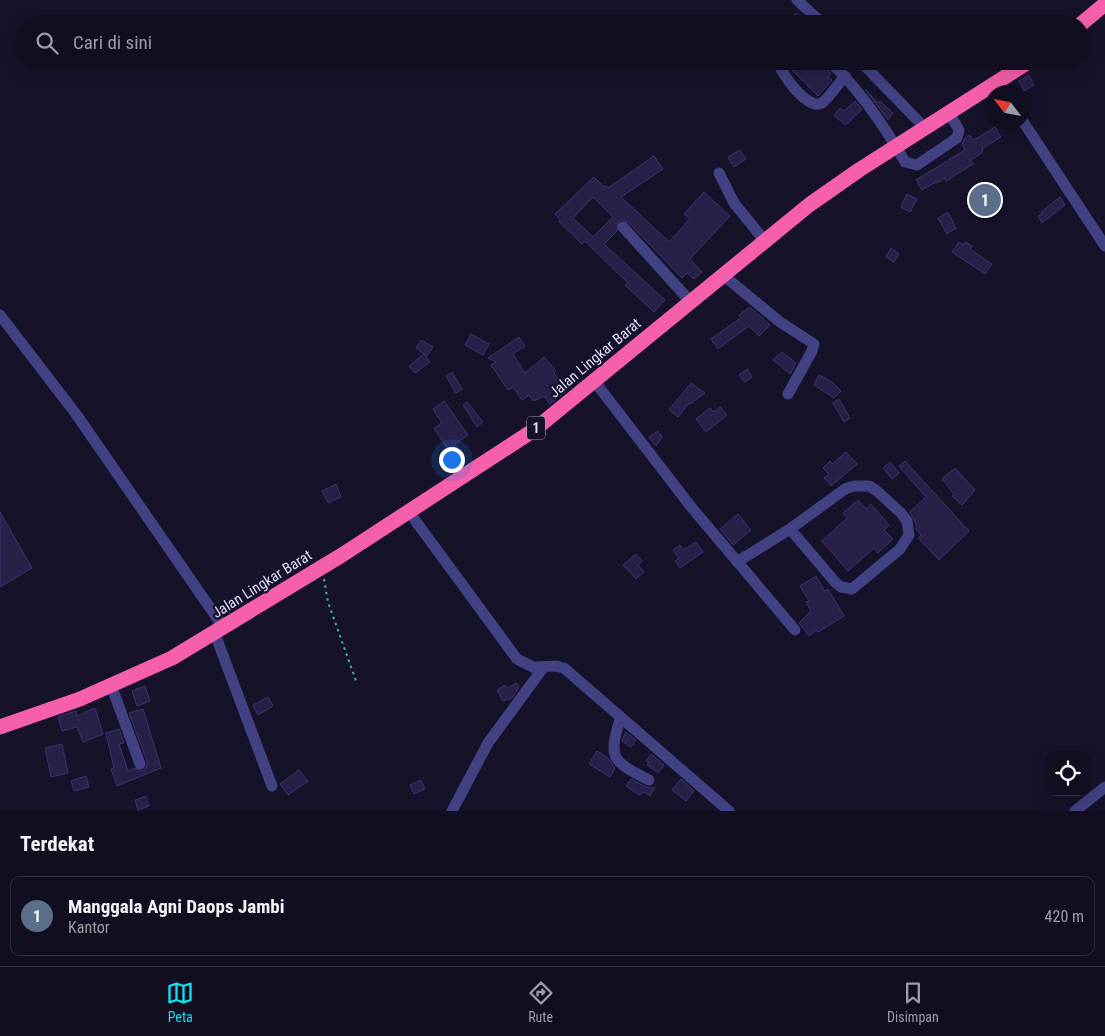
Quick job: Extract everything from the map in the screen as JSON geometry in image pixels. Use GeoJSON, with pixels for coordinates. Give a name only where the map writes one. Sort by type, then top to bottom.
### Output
{"type":"FeatureCollection","features":[{"type":"Feature","properties":{"kind":"highway"},"geometry":{"type":"LineString","coordinates":[[1090,16],[1105,4]]}},
{"type":"Feature","properties":{"kind":"highway","name":"Jalan Lingkar Barat"},"geometry":{"type":"LineString","coordinates":[[1003,85],[1020,70]]}},
{"type":"Feature","properties":{"kind":"highway","name":"Jalan Lingkar Barat"},"geometry":{"type":"LineString","coordinates":[[0,727],[80,699],[172,658],[220,631],[409,512],[534,430],[809,205],[859,170],[949,113],[985,95]]}},
{"type":"Feature","properties":{"kind":"street"},"geometry":{"type":"LineString","coordinates":[[796,0],[813,15]]}},
{"type":"Feature","properties":{"kind":"street"},"geometry":{"type":"LineString","coordinates":[[781,70],[782,74],[808,102],[816,105],[822,102],[845,76]]}},
{"type":"Feature","properties":{"kind":"street"},"geometry":{"type":"LineString","coordinates":[[839,70],[845,76],[905,162],[917,165],[959,135],[959,130],[949,113]]}},
{"type":"Feature","properties":{"kind":"street"},"geometry":{"type":"LineString","coordinates":[[869,70],[926,128]]}},
{"type":"Feature","properties":{"kind":"street"},"geometry":{"type":"LineString","coordinates":[[1029,130],[1105,246]]}},
{"type":"Feature","properties":{"kind":"street"},"geometry":{"type":"LineString","coordinates":[[719,173],[734,202],[765,241]]}},
{"type":"Feature","properties":{"kind":"street"},"geometry":{"type":"LineString","coordinates":[[624,227],[690,301]]}},
{"type":"Feature","properties":{"kind":"street"},"geometry":{"type":"LineString","coordinates":[[723,275],[780,322],[814,344],[788,394]]}},
{"type":"Feature","properties":{"kind":"street"},"geometry":{"type":"LineString","coordinates":[[0,315],[76,414],[220,631],[272,786]]}},
{"type":"Feature","properties":{"kind":"street"},"geometry":{"type":"LineString","coordinates":[[595,382],[692,508],[795,630]]}},
{"type":"Feature","properties":{"kind":"street"},"geometry":{"type":"LineString","coordinates":[[737,562],[790,529],[845,489],[854,486],[869,486],[901,513],[907,521],[909,535],[900,549],[857,587],[848,589],[836,583],[790,529]]}},
{"type":"Feature","properties":{"kind":"street"},"geometry":{"type":"LineString","coordinates":[[409,512],[517,659],[533,668],[556,666],[564,668],[620,719],[729,811]]}},
{"type":"Feature","properties":{"kind":"street"},"geometry":{"type":"LineString","coordinates":[[452,811],[488,743],[543,668]]}},
{"type":"Feature","properties":{"kind":"street"},"geometry":{"type":"LineString","coordinates":[[111,685],[140,764]]}},
{"type":"Feature","properties":{"kind":"street"},"geometry":{"type":"LineString","coordinates":[[620,719],[612,744],[614,754],[625,768],[649,780]]}},
{"type":"Feature","properties":{"kind":"street"},"geometry":{"type":"LineString","coordinates":[[1075,811],[1103,792]]}},
{"type":"Feature","properties":{"kind":"path"},"geometry":{"type":"LineString","coordinates":[[322,567],[328,602],[356,681]]}},
{"type":"Feature","properties":{"kind":"building"},"geometry":{"type":"Polygon","coordinates":[[[792,70],[828,70],[831,74],[828,77],[832,80],[818,96],[792,70]]]}},
{"type":"Feature","properties":{"kind":"building"},"geometry":{"type":"Polygon","coordinates":[[[1029,75],[1034,85],[1030,87],[1030,85],[1021,85],[1019,81],[1029,75]]]}},
{"type":"Feature","properties":{"kind":"building"},"geometry":{"type":"Polygon","coordinates":[[[865,89],[878,103],[880,101],[893,113],[888,120],[865,89]]]}},
{"type":"Feature","properties":{"kind":"building"},"geometry":{"type":"Polygon","coordinates":[[[855,101],[862,109],[846,125],[834,116],[840,108],[844,111],[855,101]]]}},
{"type":"Feature","properties":{"kind":"building"},"geometry":{"type":"Polygon","coordinates":[[[990,130],[997,130],[1001,137],[983,148],[982,153],[971,160],[973,164],[946,181],[945,178],[922,190],[916,180],[965,150],[962,144],[969,135],[974,140],[990,130]]]}},
{"type":"Feature","properties":{"kind":"building"},"geometry":{"type":"Polygon","coordinates":[[[740,150],[746,159],[734,167],[728,157],[740,150]]]}},
{"type":"Feature","properties":{"kind":"building"},"geometry":{"type":"Polygon","coordinates":[[[654,156],[663,169],[621,197],[669,242],[690,219],[684,214],[704,192],[730,216],[690,259],[702,272],[694,279],[687,273],[682,278],[628,222],[622,220],[618,222],[617,231],[604,244],[665,300],[654,312],[625,285],[628,283],[585,241],[582,244],[559,222],[560,220],[555,214],[594,177],[604,187],[608,188],[654,156]],[[593,197],[573,218],[593,237],[613,217],[593,197]]]}},
{"type":"Feature","properties":{"kind":"building"},"geometry":{"type":"Polygon","coordinates":[[[907,194],[917,199],[910,212],[901,207],[907,194]]]}},
{"type":"Feature","properties":{"kind":"building"},"geometry":{"type":"Polygon","coordinates":[[[1060,197],[1065,205],[1042,223],[1038,216],[1060,197]]]}},
{"type":"Feature","properties":{"kind":"building"},"geometry":{"type":"Polygon","coordinates":[[[948,212],[956,228],[947,234],[938,218],[948,212]]]}},
{"type":"Feature","properties":{"kind":"building"},"geometry":{"type":"Polygon","coordinates":[[[959,242],[964,245],[966,242],[972,246],[970,249],[992,264],[985,274],[952,252],[959,242]]]}},
{"type":"Feature","properties":{"kind":"building"},"geometry":{"type":"Polygon","coordinates":[[[891,248],[899,254],[894,262],[886,257],[891,248]]]}},
{"type":"Feature","properties":{"kind":"building"},"geometry":{"type":"Polygon","coordinates":[[[750,307],[770,325],[759,336],[749,326],[718,349],[711,339],[741,318],[739,315],[750,307]]]}},
{"type":"Feature","properties":{"kind":"building"},"geometry":{"type":"Polygon","coordinates":[[[471,334],[489,344],[483,355],[465,345],[471,334]]]}},
{"type":"Feature","properties":{"kind":"building"},"geometry":{"type":"Polygon","coordinates":[[[519,337],[525,346],[513,354],[525,373],[544,357],[556,371],[554,373],[567,391],[550,404],[544,396],[533,401],[529,395],[522,400],[513,387],[508,390],[491,365],[496,362],[488,358],[519,337]]]}},
{"type":"Feature","properties":{"kind":"building"},"geometry":{"type":"Polygon","coordinates":[[[421,340],[433,347],[427,356],[416,348],[421,340]]]}},
{"type":"Feature","properties":{"kind":"building"},"geometry":{"type":"Polygon","coordinates":[[[782,352],[796,363],[790,374],[773,360],[782,352]]]}},
{"type":"Feature","properties":{"kind":"building"},"geometry":{"type":"Polygon","coordinates":[[[424,354],[430,362],[415,373],[409,366],[424,354]]]}},
{"type":"Feature","properties":{"kind":"building"},"geometry":{"type":"Polygon","coordinates":[[[747,369],[752,377],[745,382],[739,375],[747,369]]]}},
{"type":"Feature","properties":{"kind":"building"},"geometry":{"type":"Polygon","coordinates":[[[452,372],[462,389],[456,393],[446,376],[452,372]]]}},
{"type":"Feature","properties":{"kind":"building"},"geometry":{"type":"Polygon","coordinates":[[[819,375],[832,382],[841,391],[834,398],[814,385],[819,375]]]}},
{"type":"Feature","properties":{"kind":"building"},"geometry":{"type":"Polygon","coordinates":[[[691,383],[705,393],[689,403],[678,417],[669,410],[691,383]]]}},
{"type":"Feature","properties":{"kind":"building"},"geometry":{"type":"Polygon","coordinates":[[[839,399],[850,418],[844,422],[833,403],[839,399]]]}},
{"type":"Feature","properties":{"kind":"building"},"geometry":{"type":"Polygon","coordinates":[[[444,401],[468,435],[455,444],[458,449],[451,454],[434,428],[442,423],[433,409],[444,401]]]}},
{"type":"Feature","properties":{"kind":"building"},"geometry":{"type":"Polygon","coordinates":[[[467,402],[483,422],[477,427],[463,405],[467,402]]]}},
{"type":"Feature","properties":{"kind":"building"},"geometry":{"type":"Polygon","coordinates":[[[720,407],[727,415],[706,432],[696,419],[710,408],[714,412],[720,407]]]}},
{"type":"Feature","properties":{"kind":"building"},"geometry":{"type":"Polygon","coordinates":[[[658,431],[662,437],[656,446],[649,437],[658,431]]]}},
{"type":"Feature","properties":{"kind":"building"},"geometry":{"type":"Polygon","coordinates":[[[846,452],[857,464],[831,486],[824,478],[829,474],[823,468],[830,461],[832,464],[846,452]]]}},
{"type":"Feature","properties":{"kind":"building"},"geometry":{"type":"Polygon","coordinates":[[[905,461],[969,531],[939,560],[918,538],[921,535],[916,529],[917,526],[910,512],[926,497],[899,466],[905,461]]]}},
{"type":"Feature","properties":{"kind":"building"},"geometry":{"type":"Polygon","coordinates":[[[890,462],[899,473],[892,479],[883,468],[890,462]]]}},
{"type":"Feature","properties":{"kind":"building"},"geometry":{"type":"Polygon","coordinates":[[[955,468],[975,490],[962,505],[952,496],[954,494],[942,479],[955,468]]]}},
{"type":"Feature","properties":{"kind":"building"},"geometry":{"type":"Polygon","coordinates":[[[336,484],[341,497],[328,503],[322,491],[336,484]]]}},
{"type":"Feature","properties":{"kind":"building"},"geometry":{"type":"Polygon","coordinates":[[[858,500],[866,509],[871,504],[889,525],[884,530],[893,539],[878,553],[874,548],[848,571],[822,541],[847,518],[843,513],[858,500]]]}},
{"type":"Feature","properties":{"kind":"building"},"geometry":{"type":"Polygon","coordinates":[[[0,512],[32,568],[0,587],[0,512]]]}},
{"type":"Feature","properties":{"kind":"building"},"geometry":{"type":"Polygon","coordinates":[[[738,514],[751,530],[733,545],[720,529],[738,514]]]}},
{"type":"Feature","properties":{"kind":"building"},"geometry":{"type":"Polygon","coordinates":[[[696,542],[703,552],[680,568],[675,561],[679,559],[673,550],[680,545],[683,550],[696,542]]]}},
{"type":"Feature","properties":{"kind":"building"},"geometry":{"type":"Polygon","coordinates":[[[636,554],[642,561],[638,565],[644,572],[636,579],[623,565],[636,554]]]}},
{"type":"Feature","properties":{"kind":"building"},"geometry":{"type":"Polygon","coordinates":[[[816,576],[825,591],[828,589],[844,616],[818,632],[816,630],[809,636],[799,623],[811,611],[806,602],[809,601],[800,586],[816,576]]]}},
{"type":"Feature","properties":{"kind":"building"},"geometry":{"type":"Polygon","coordinates":[[[517,683],[519,687],[512,698],[503,701],[497,690],[505,685],[507,688],[517,683]]]}},
{"type":"Feature","properties":{"kind":"building"},"geometry":{"type":"Polygon","coordinates":[[[145,686],[150,701],[137,706],[132,691],[145,686]]]}},
{"type":"Feature","properties":{"kind":"building"},"geometry":{"type":"Polygon","coordinates":[[[268,697],[273,706],[258,715],[253,705],[268,697]]]}},
{"type":"Feature","properties":{"kind":"building"},"geometry":{"type":"Polygon","coordinates":[[[95,708],[103,734],[83,742],[77,727],[62,731],[58,717],[76,711],[77,716],[95,708]]]}},
{"type":"Feature","properties":{"kind":"building"},"geometry":{"type":"Polygon","coordinates":[[[143,709],[161,768],[117,786],[111,769],[114,768],[106,733],[119,729],[124,743],[119,744],[128,771],[134,768],[143,771],[147,766],[147,761],[129,713],[143,709]]]}},
{"type":"Feature","properties":{"kind":"building"},"geometry":{"type":"Polygon","coordinates":[[[626,732],[636,740],[631,747],[622,741],[626,732]]]}},
{"type":"Feature","properties":{"kind":"building"},"geometry":{"type":"Polygon","coordinates":[[[62,744],[68,773],[51,777],[45,748],[62,744]]]}},
{"type":"Feature","properties":{"kind":"building"},"geometry":{"type":"Polygon","coordinates":[[[597,751],[608,758],[615,768],[610,777],[589,764],[597,751]]]}},
{"type":"Feature","properties":{"kind":"building"},"geometry":{"type":"Polygon","coordinates":[[[651,754],[664,765],[658,773],[647,765],[649,762],[646,761],[651,754]]]}},
{"type":"Feature","properties":{"kind":"building"},"geometry":{"type":"Polygon","coordinates":[[[299,770],[308,781],[288,795],[280,784],[299,770]]]}},
{"type":"Feature","properties":{"kind":"building"},"geometry":{"type":"Polygon","coordinates":[[[86,776],[89,787],[74,791],[71,781],[86,776]]]}},
{"type":"Feature","properties":{"kind":"building"},"geometry":{"type":"Polygon","coordinates":[[[631,779],[646,787],[655,788],[650,796],[644,792],[639,795],[626,786],[631,779]]]}},
{"type":"Feature","properties":{"kind":"building"},"geometry":{"type":"Polygon","coordinates":[[[681,779],[694,791],[686,801],[672,790],[681,779]]]}},
{"type":"Feature","properties":{"kind":"building"},"geometry":{"type":"Polygon","coordinates":[[[421,780],[425,789],[414,794],[410,785],[421,780]]]}},
{"type":"Feature","properties":{"kind":"building"},"geometry":{"type":"Polygon","coordinates":[[[146,796],[149,806],[138,810],[135,800],[146,796]]]}},
{"type":"Feature","properties":{"kind":"place","name":"Manggala Agni Daops Jambi"},"geometry":{"type":"Point","coordinates":[985,200]}}]}
